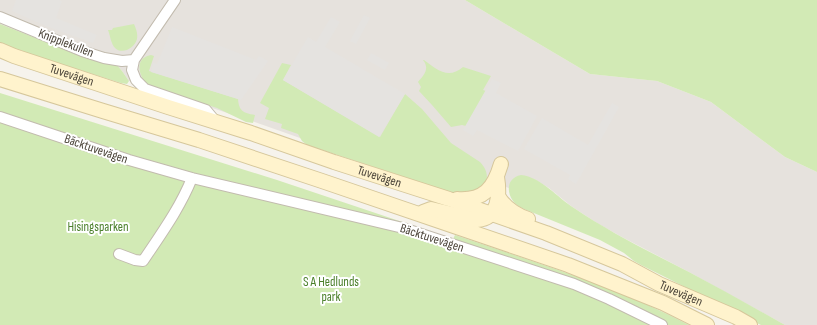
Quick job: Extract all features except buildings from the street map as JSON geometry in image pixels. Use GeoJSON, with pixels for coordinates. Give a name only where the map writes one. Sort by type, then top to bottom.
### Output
{"type":"FeatureCollection","features":[{"type":"Feature","properties":{"kind":"main road","name":"Tuvevägen"},"geometry":{"type":"LineString","coordinates":[[0,50],[14,56],[449,199],[546,233],[622,264],[659,284],[736,317],[750,325]]}},
{"type":"Feature","properties":{"kind":"main road","name":"Tuvevägen"},"geometry":{"type":"LineString","coordinates":[[0,79],[199,140],[588,273],[663,303],[707,325]]}},
{"type":"Feature","properties":{"kind":"main road"},"geometry":{"type":"LineString","coordinates":[[417,214],[431,209],[477,220],[482,220],[488,217],[492,214],[495,208],[498,196],[499,171],[486,192],[480,196],[473,199],[463,200],[449,199]]}},
{"type":"Feature","properties":{"kind":"main road"},"geometry":{"type":"LineString","coordinates":[[498,196],[505,206],[525,218],[599,249],[622,264]]}},
{"type":"Feature","properties":{"kind":"street"},"geometry":{"type":"LineString","coordinates":[[175,0],[134,60],[132,70],[136,80],[145,89],[206,110],[216,122]]}},
{"type":"Feature","properties":{"kind":"street","name":"Knipplekullen"},"geometry":{"type":"LineString","coordinates":[[0,17],[82,51],[122,62],[134,60]]}},
{"type":"Feature","properties":{"kind":"street","name":"Bäcktuvevägen"},"geometry":{"type":"LineString","coordinates":[[0,117],[129,160],[192,178],[403,228],[574,284],[662,325]]}},
{"type":"Feature","properties":{"kind":"street"},"geometry":{"type":"LineString","coordinates":[[119,254],[135,260],[143,261],[175,213],[192,178]]}},
{"type":"Feature","properties":{"kind":"shaded area"},"geometry":{"type":"Polygon","coordinates":[[[0,0],[465,0],[590,74],[657,81],[711,102],[785,157],[817,172],[817,325],[785,325],[597,223],[571,206],[549,188],[534,179],[509,185],[509,188],[487,181],[416,179],[252,121],[129,81],[117,65],[92,60],[0,24],[0,0]]]}},
{"type":"Feature","properties":{"kind":"shaded area"},"geometry":{"type":"Polygon","coordinates":[[[16,0],[62,1],[56,18],[97,35],[93,43],[46,26],[12,11],[16,0]]]}},
{"type":"Feature","properties":{"kind":"shaded area"},"geometry":{"type":"Polygon","coordinates":[[[364,15],[370,18],[356,44],[350,41],[364,15]]]}},
{"type":"Feature","properties":{"kind":"shaded area"},"geometry":{"type":"Polygon","coordinates":[[[331,17],[340,22],[325,47],[405,94],[379,137],[283,80],[308,37],[316,42],[331,17]]]}},
{"type":"Feature","properties":{"kind":"shaded area"},"geometry":{"type":"Polygon","coordinates":[[[172,27],[256,60],[259,56],[268,61],[241,100],[151,72],[153,63],[157,64],[172,27]]]}},
{"type":"Feature","properties":{"kind":"shaded area"},"geometry":{"type":"Polygon","coordinates":[[[371,53],[389,63],[385,70],[367,60],[371,53]]]}},
{"type":"Feature","properties":{"kind":"shaded area"},"geometry":{"type":"Polygon","coordinates":[[[492,79],[501,83],[496,93],[537,116],[518,151],[477,130],[473,136],[463,130],[492,79]]]}},
{"type":"Feature","properties":{"kind":"shaded area"},"geometry":{"type":"Polygon","coordinates":[[[612,103],[619,107],[576,184],[568,179],[570,175],[524,149],[542,118],[588,145],[612,103]]]}},
{"type":"Feature","properties":{"kind":"green space"},"geometry":{"type":"Polygon","coordinates":[[[465,0],[817,0],[817,172],[785,157],[711,102],[657,81],[590,74],[465,0]]]}},
{"type":"Feature","properties":{"kind":"green space"},"geometry":{"type":"Polygon","coordinates":[[[0,24],[92,60],[117,65],[129,81],[127,84],[121,83],[26,53],[21,50],[0,45],[0,24]]]}},
{"type":"Feature","properties":{"kind":"green space"},"geometry":{"type":"Polygon","coordinates":[[[134,24],[137,31],[137,39],[134,45],[125,51],[115,48],[108,30],[134,24]]]}},
{"type":"Feature","properties":{"kind":"green space"},"geometry":{"type":"Polygon","coordinates":[[[151,55],[154,56],[149,71],[238,99],[239,106],[242,111],[255,115],[253,123],[246,122],[217,108],[149,86],[140,73],[140,64],[145,57],[151,55]]]}},
{"type":"Feature","properties":{"kind":"green space"},"geometry":{"type":"Polygon","coordinates":[[[423,60],[442,72],[452,73],[463,67],[491,76],[483,90],[486,91],[466,126],[462,125],[451,127],[419,91],[421,87],[418,82],[426,69],[423,60]]]}},
{"type":"Feature","properties":{"kind":"green space"},"geometry":{"type":"Polygon","coordinates":[[[282,63],[291,65],[283,80],[380,137],[405,94],[422,109],[451,143],[483,165],[487,175],[486,182],[476,192],[464,194],[453,193],[307,145],[302,141],[298,134],[281,128],[282,124],[265,119],[269,108],[260,103],[282,63]]]}},
{"type":"Feature","properties":{"kind":"green space","name":"Hisingsparken"},"geometry":{"type":"Polygon","coordinates":[[[0,93],[277,180],[453,239],[455,235],[574,276],[632,298],[689,325],[0,325],[0,93]]]}},
{"type":"Feature","properties":{"kind":"green space"},"geometry":{"type":"Polygon","coordinates":[[[521,175],[535,180],[549,188],[568,204],[616,234],[701,278],[785,325],[761,325],[641,265],[624,253],[600,240],[520,207],[515,204],[509,193],[509,185],[513,179],[521,175]]]}},
{"type":"Feature","properties":{"kind":"park label","name":"S A Hedlunds park"},"geometry":{"type":"Point","coordinates":[331,290]}}]}
